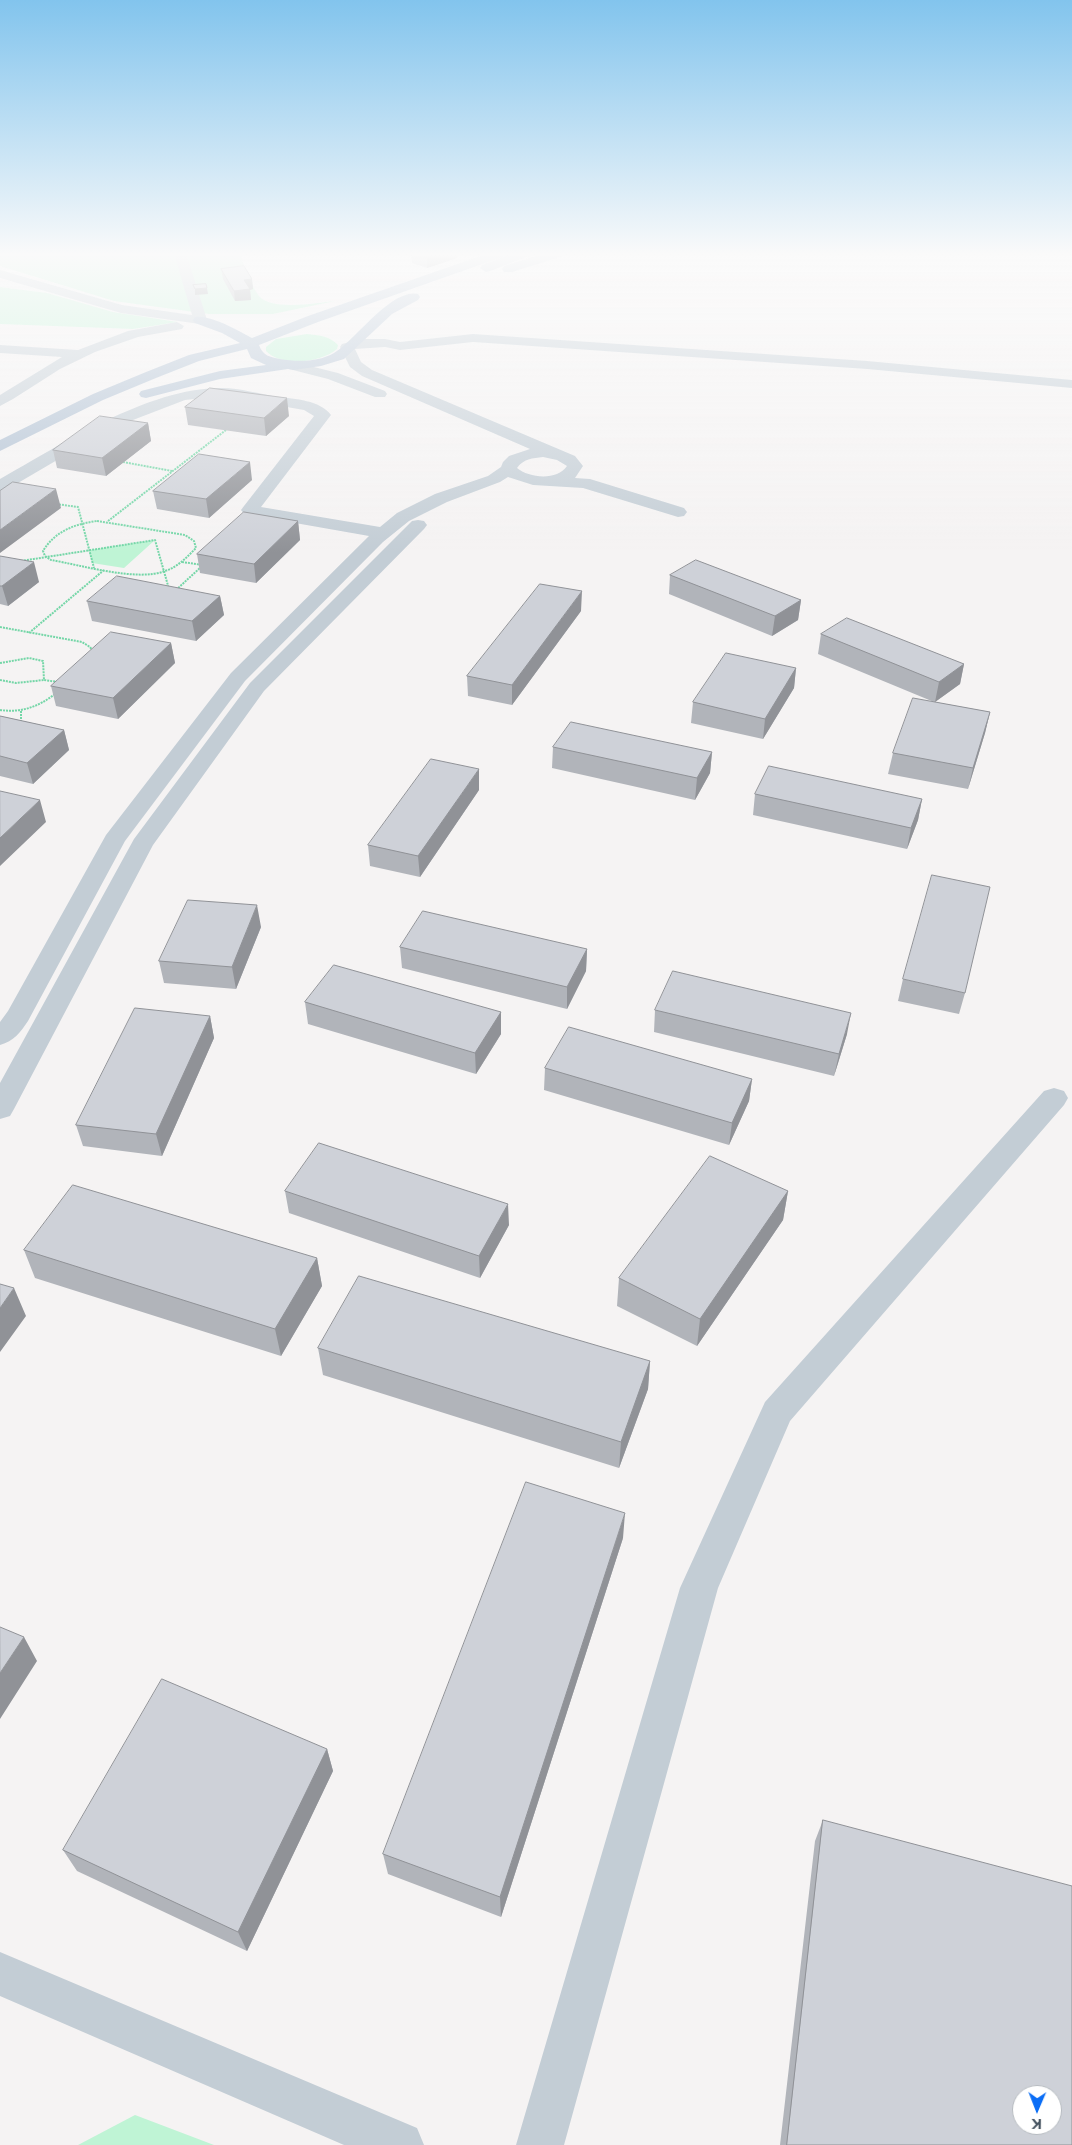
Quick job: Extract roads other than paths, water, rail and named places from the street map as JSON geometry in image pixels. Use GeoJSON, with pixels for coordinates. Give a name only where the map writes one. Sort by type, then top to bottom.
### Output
{"type":"FeatureCollection","features":[{"type":"Feature","properties":{"kind":"main road"},"geometry":{"type":"LineString","coordinates":[[194,358],[198,353]]}},
{"type":"Feature","properties":{"kind":"main road"},"geometry":{"type":"LineString","coordinates":[[0,446],[98,397],[194,358],[214,353]]}},
{"type":"Feature","properties":{"kind":"main road"},"geometry":{"type":"LineString","coordinates":[[255,353],[264,360],[294,366]]}},
{"type":"Feature","properties":{"kind":"main road"},"geometry":{"type":"LineString","coordinates":[[0,462],[90,414],[137,396],[176,385],[238,373],[294,366],[330,359],[339,356],[340,353]]}},
{"type":"Feature","properties":{"kind":"street"},"geometry":{"type":"LineString","coordinates":[[0,357],[18,353]]}},
{"type":"Feature","properties":{"kind":"street"},"geometry":{"type":"LineString","coordinates":[[55,353],[81,354]]}},
{"type":"Feature","properties":{"kind":"street"},"geometry":{"type":"LineString","coordinates":[[294,366],[333,376],[508,450],[511,465],[519,477],[544,481],[584,483],[678,512],[575,466],[572,461],[367,374],[355,364],[349,353]]}},
{"type":"Feature","properties":{"kind":"street"},"geometry":{"type":"LineString","coordinates":[[690,353],[876,366],[1072,384]]}},
{"type":"Feature","properties":{"kind":"street"},"geometry":{"type":"LineString","coordinates":[[0,401],[7,394],[81,354]]}},
{"type":"Feature","properties":{"kind":"street"},"geometry":{"type":"LineString","coordinates":[[223,392],[238,373]]}},
{"type":"Feature","properties":{"kind":"street"},"geometry":{"type":"LineString","coordinates":[[0,486],[87,436],[128,417],[182,396],[223,392],[308,406],[323,415],[250,510],[383,533]]}},
{"type":"Feature","properties":{"kind":"street"},"geometry":{"type":"LineString","coordinates":[[0,1036],[9,1029],[19,1015],[114,840],[238,677],[383,533],[403,517],[441,498],[494,479],[519,457],[537,453],[557,455]]}},
{"type":"Feature","properties":{"kind":"street"},"geometry":{"type":"LineString","coordinates":[[0,1109],[142,844],[257,687],[421,522],[460,502],[501,488],[569,475],[574,471],[575,466]]}},
{"type":"Feature","properties":{"kind":"street"},"geometry":{"type":"LineString","coordinates":[[0,1097],[0,1103]]}},
{"type":"Feature","properties":{"kind":"street"},"geometry":{"type":"LineString","coordinates":[[540,2145],[699,1588],[777,1412],[1054,1098]]}},
{"type":"Feature","properties":{"kind":"street"},"geometry":{"type":"LineString","coordinates":[[0,1974],[400,2145]]}}]}
